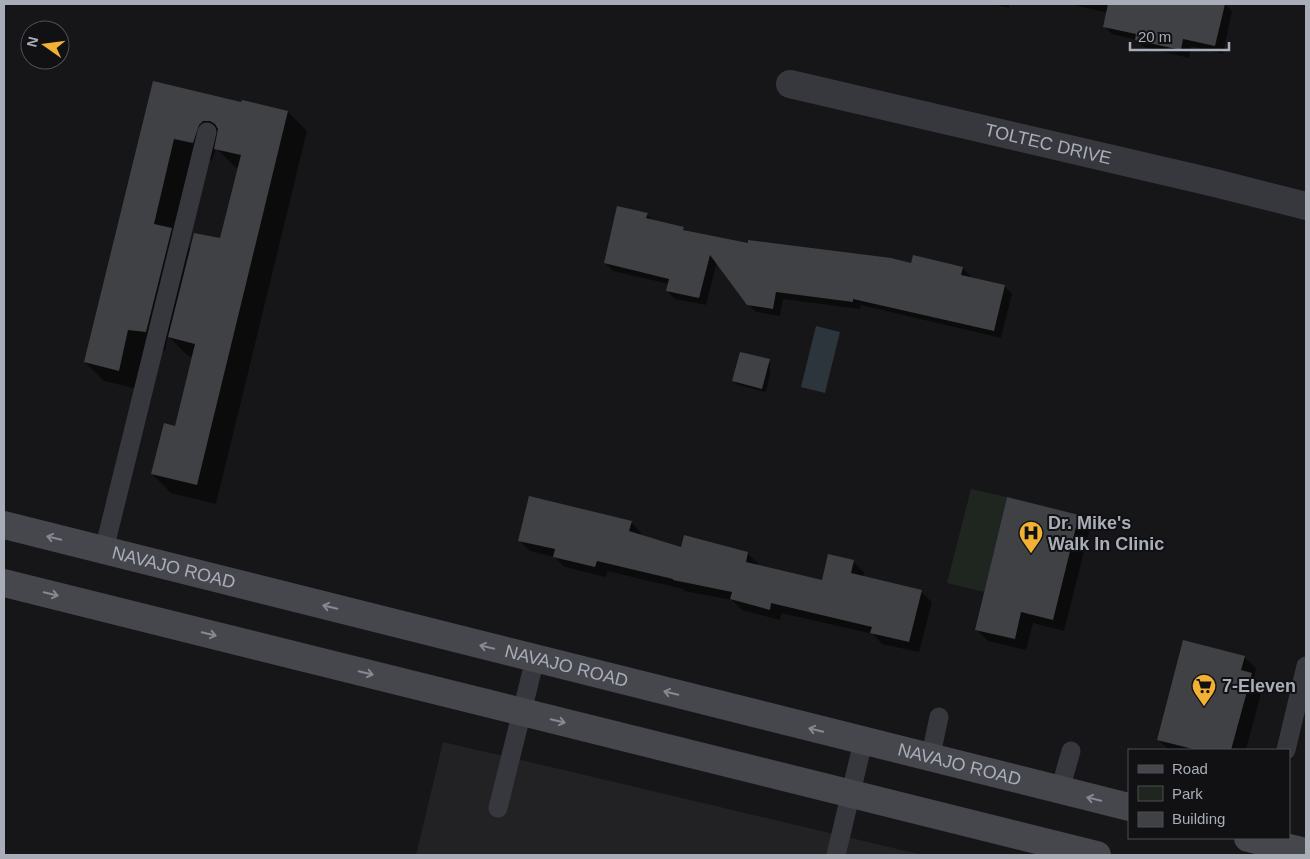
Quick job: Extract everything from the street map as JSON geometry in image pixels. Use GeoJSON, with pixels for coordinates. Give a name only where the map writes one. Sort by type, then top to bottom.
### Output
{"type":"FeatureCollection","features":[{"type":"Feature","properties":{"kind":"main road","name":"NAVAJO ROAD"},"geometry":{"type":"LineString","coordinates":[[4,525],[863,742],[1128,807]]}},
{"type":"Feature","properties":{"kind":"main road"},"geometry":{"type":"LineString","coordinates":[[4,583],[1097,855]]}},
{"type":"Feature","properties":{"kind":"main road"},"geometry":{"type":"LineString","coordinates":[[1259,839],[1306,852]]}},
{"type":"Feature","properties":{"kind":"street","name":"TOLTEC DRIVE"},"geometry":{"type":"LineString","coordinates":[[790,84],[1212,182],[1306,206]]}},
{"type":"Feature","properties":{"kind":"lane"},"geometry":{"type":"LineString","coordinates":[[104,550],[207,132]]}},
{"type":"Feature","properties":{"kind":"lane"},"geometry":{"type":"LineString","coordinates":[[498,808],[535,659]]}},
{"type":"Feature","properties":{"kind":"lane"},"geometry":{"type":"LineString","coordinates":[[1286,749],[1306,666]]}},
{"type":"Feature","properties":{"kind":"lane"},"geometry":{"type":"LineString","coordinates":[[930,758],[939,717]]}},
{"type":"Feature","properties":{"kind":"lane"},"geometry":{"type":"LineString","coordinates":[[836,855],[863,742]]}},
{"type":"Feature","properties":{"kind":"lane"},"geometry":{"type":"LineString","coordinates":[[1060,790],[1071,751]]}},
{"type":"Feature","properties":{"kind":"shaded area"},"geometry":{"type":"Polygon","coordinates":[[[816,326],[840,332],[825,393],[801,387],[816,326]]]}},
{"type":"Feature","properties":{"kind":"shaded area"},"geometry":{"type":"Polygon","coordinates":[[[443,742],[551,767],[923,855],[416,855],[443,742]]]}},
{"type":"Feature","properties":{"kind":"green space"},"geometry":{"type":"Polygon","coordinates":[[[971,489],[1007,497],[984,592],[947,583],[971,489]]]}},
{"type":"Feature","properties":{"kind":"building"},"geometry":{"type":"Polygon","coordinates":[[[1108,4],[1225,4],[1215,46],[1183,39],[1181,50],[1135,40],[1136,34],[1103,27],[1108,4]]]}},
{"type":"Feature","properties":{"kind":"building"},"geometry":{"type":"Polygon","coordinates":[[[153,81],[288,111],[197,485],[151,474],[164,423],[175,426],[195,344],[168,337],[194,233],[220,238],[241,155],[214,149],[218,129],[210,121],[203,121],[199,125],[193,143],[174,139],[154,224],[172,228],[146,332],[128,330],[119,371],[84,362],[153,81]]]}},
{"type":"Feature","properties":{"kind":"building"},"geometry":{"type":"Polygon","coordinates":[[[617,206],[648,213],[646,218],[684,227],[683,230],[748,243],[748,240],[891,258],[911,263],[913,255],[963,267],[961,275],[1005,285],[994,331],[853,299],[853,302],[776,292],[773,309],[747,305],[710,255],[699,298],[666,291],[669,279],[604,263],[617,206]]]}},
{"type":"Feature","properties":{"kind":"building"},"geometry":{"type":"Polygon","coordinates":[[[740,352],[770,359],[762,389],[732,381],[740,352]]]}},
{"type":"Feature","properties":{"kind":"building"},"geometry":{"type":"Polygon","coordinates":[[[529,496],[632,521],[629,531],[681,547],[684,535],[748,552],[746,562],[822,580],[828,554],[854,560],[851,573],[922,590],[909,642],[870,633],[872,627],[771,603],[770,610],[730,599],[732,592],[673,580],[597,561],[595,567],[553,557],[555,549],[518,541],[529,496]]]}},
{"type":"Feature","properties":{"kind":"building","name":"Dr. Mike's Walk In Clinic"},"geometry":{"type":"Polygon","coordinates":[[[1007,497],[1079,515],[1053,620],[1021,612],[1015,639],[975,630],[1007,497]]]}},
{"type":"Feature","properties":{"kind":"building","name":"7-Eleven"},"geometry":{"type":"Polygon","coordinates":[[[1183,640],[1245,656],[1241,670],[1252,673],[1231,749],[1193,749],[1157,740],[1183,640]]]}},
{"type":"Feature","properties":{"kind":"place","name":"Dr. Mike's Walk In Clinic"},"geometry":{"type":"Point","coordinates":[1031,554]}},
{"type":"Feature","properties":{"kind":"place","name":"7-Eleven"},"geometry":{"type":"Point","coordinates":[1204,707]}}]}
